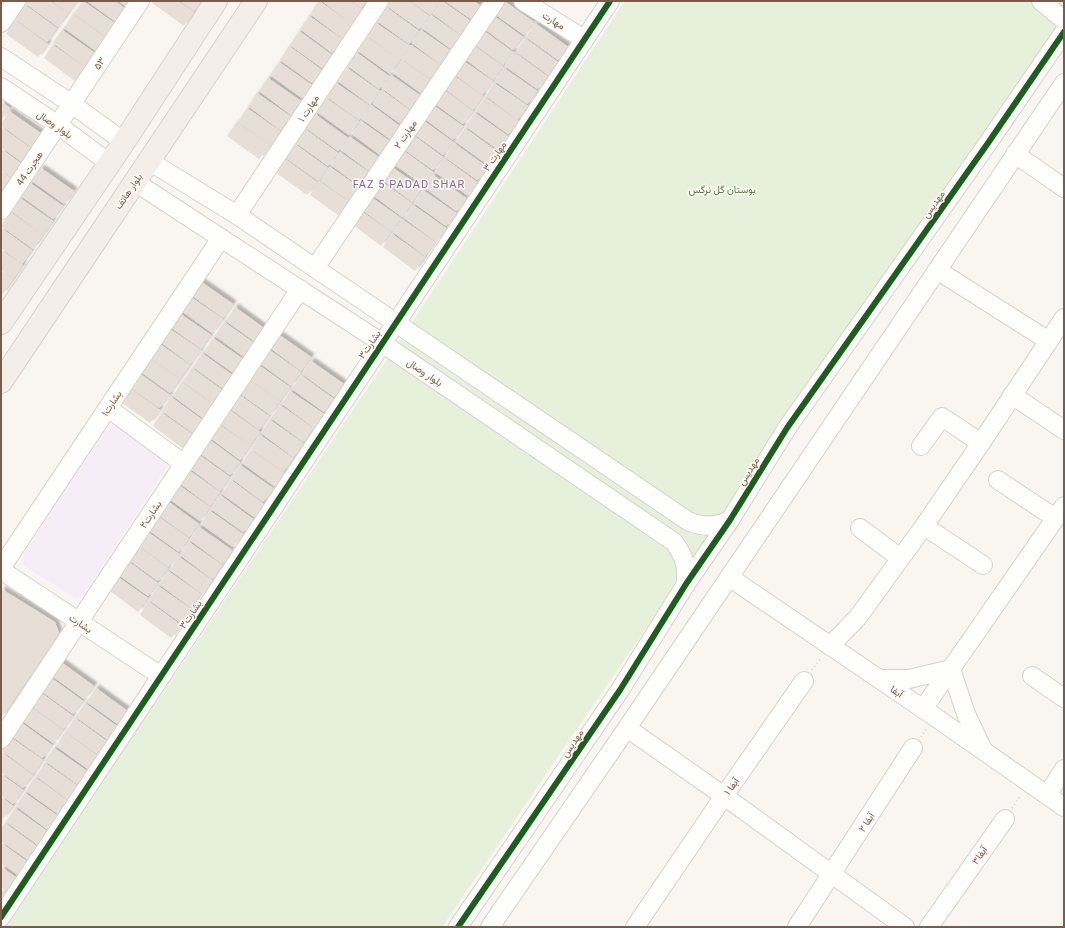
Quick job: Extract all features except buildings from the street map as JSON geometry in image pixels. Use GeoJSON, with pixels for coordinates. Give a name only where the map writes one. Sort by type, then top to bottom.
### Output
{"type":"FeatureCollection","features":[{"type":"Feature","properties":{"kind":"main road"},"geometry":{"type":"LineString","coordinates":[[1,323],[124,142],[216,1]]}},
{"type":"Feature","properties":{"kind":"main road","name":"بلوار هاتف"},"geometry":{"type":"LineString","coordinates":[[1,382],[256,1]]}},
{"type":"Feature","properties":{"kind":"street"},"geometry":{"type":"LineString","coordinates":[[1,23],[16,1]]}},
{"type":"Feature","properties":{"kind":"street","name":"۵۳"},"geometry":{"type":"LineString","coordinates":[[58,125],[140,1]]}},
{"type":"Feature","properties":{"kind":"street","name":"مهارت ۱"},"geometry":{"type":"LineString","coordinates":[[237,215],[379,1]]}},
{"type":"Feature","properties":{"kind":"street","name":"مهارت ۲"},"geometry":{"type":"LineString","coordinates":[[315,268],[495,1]]}},
{"type":"Feature","properties":{"kind":"street","name":"مهارت"},"geometry":{"type":"LineString","coordinates":[[523,1],[584,39]]}},
{"type":"Feature","properties":{"kind":"street","name":"مهارت ۳"},"geometry":{"type":"LineString","coordinates":[[396,322],[610,1]]}},
{"type":"Feature","properties":{"kind":"street"},"geometry":{"type":"LineString","coordinates":[[1041,1],[1064,20]]}},
{"type":"Feature","properties":{"kind":"street","name":"مهدیس"},"geometry":{"type":"LineString","coordinates":[[458,927],[620,690],[686,584],[730,520],[787,428],[1064,32]]}},
{"type":"Feature","properties":{"kind":"street"},"geometry":{"type":"LineString","coordinates":[[1,57],[72,104],[124,142]]}},
{"type":"Feature","properties":{"kind":"street"},"geometry":{"type":"LineString","coordinates":[[490,927],[627,728],[1064,82]]}},
{"type":"Feature","properties":{"kind":"street","name":"بلوار وصال"},"geometry":{"type":"LineString","coordinates":[[1,87],[58,125],[109,162]]}},
{"type":"Feature","properties":{"kind":"street","name":"هجرت 44"},"geometry":{"type":"LineString","coordinates":[[1,210],[58,125]]}},
{"type":"Feature","properties":{"kind":"street"},"geometry":{"type":"LineString","coordinates":[[1015,154],[1064,188]]}},
{"type":"Feature","properties":{"kind":"street"},"geometry":{"type":"LineString","coordinates":[[149,161],[237,215],[688,521],[710,526],[722,524],[730,520]]}},
{"type":"Feature","properties":{"kind":"street","name":"بلوار وصال"},"geometry":{"type":"LineString","coordinates":[[135,182],[382,343],[674,542],[683,555],[687,571],[686,584]]}},
{"type":"Feature","properties":{"kind":"street"},"geometry":{"type":"LineString","coordinates":[[947,201],[972,218]]}},
{"type":"Feature","properties":{"kind":"street","name":"بشارت۱"},"geometry":{"type":"LineString","coordinates":[[1,569],[221,238]]}},
{"type":"Feature","properties":{"kind":"street"},"geometry":{"type":"LineString","coordinates":[[937,270],[1049,341]]}},
{"type":"Feature","properties":{"kind":"street","name":"بشارت۲"},"geometry":{"type":"LineString","coordinates":[[1,739],[300,289]]}},
{"type":"Feature","properties":{"kind":"street"},"geometry":{"type":"LineString","coordinates":[[830,646],[858,617],[924,526],[1064,318]]}},
{"type":"Feature","properties":{"kind":"street","name":"بشارت۳"},"geometry":{"type":"LineString","coordinates":[[1,917],[396,322]]}},
{"type":"Feature","properties":{"kind":"street"},"geometry":{"type":"LineString","coordinates":[[1012,395],[1064,430]]}},
{"type":"Feature","properties":{"kind":"street"},"geometry":{"type":"LineString","coordinates":[[108,408],[184,464]]}},
{"type":"Feature","properties":{"kind":"street"},"geometry":{"type":"LineString","coordinates":[[921,446],[942,417],[981,443]]}},
{"type":"Feature","properties":{"kind":"street"},"geometry":{"type":"LineString","coordinates":[[929,713],[951,669],[1060,512],[998,480]]}},
{"type":"Feature","properties":{"kind":"street"},"geometry":{"type":"LineString","coordinates":[[924,526],[983,565]]}},
{"type":"Feature","properties":{"kind":"street"},"geometry":{"type":"LineString","coordinates":[[860,528],[900,558]]}},
{"type":"Feature","properties":{"kind":"street","name":"بشارت"},"geometry":{"type":"LineString","coordinates":[[1,569],[161,676]]}},
{"type":"Feature","properties":{"kind":"street","name":"آبفا"},"geometry":{"type":"LineString","coordinates":[[729,577],[1064,807]]}},
{"type":"Feature","properties":{"kind":"street"},"geometry":{"type":"LineString","coordinates":[[879,679],[909,679],[951,669]]}},
{"type":"Feature","properties":{"kind":"street"},"geometry":{"type":"LineString","coordinates":[[951,669],[966,714],[983,751]]}},
{"type":"Feature","properties":{"kind":"street"},"geometry":{"type":"LineString","coordinates":[[1032,676],[1064,698]]}},
{"type":"Feature","properties":{"kind":"street","name":"آبفا ۱"},"geometry":{"type":"LineString","coordinates":[[635,927],[804,681]]}},
{"type":"Feature","properties":{"kind":"street"},"geometry":{"type":"LineString","coordinates":[[627,728],[905,927]]}},
{"type":"Feature","properties":{"kind":"street","name":"آبفا ۲"},"geometry":{"type":"LineString","coordinates":[[797,927],[913,748]]}},
{"type":"Feature","properties":{"kind":"street"},"geometry":{"type":"LineString","coordinates":[[1047,795],[1064,769]]}},
{"type":"Feature","properties":{"kind":"street"},"geometry":{"type":"LineString","coordinates":[[540,807],[562,823]]}},
{"type":"Feature","properties":{"kind":"street","name":"آبفا۳"},"geometry":{"type":"LineString","coordinates":[[929,927],[1005,818]]}},
{"type":"Feature","properties":{"kind":"path"},"geometry":{"type":"LineString","coordinates":[[804,681],[830,646]]}},
{"type":"Feature","properties":{"kind":"path"},"geometry":{"type":"LineString","coordinates":[[913,748],[929,713]]}},
{"type":"Feature","properties":{"kind":"path"},"geometry":{"type":"LineString","coordinates":[[1005,818],[1029,783]]}},
{"type":"Feature","properties":{"kind":"shaded area"},"geometry":{"type":"Polygon","coordinates":[[[116,424],[166,459],[168,465],[83,596],[75,598],[23,565],[22,557],[69,484],[110,425],[116,424]]]}},
{"type":"Feature","properties":{"kind":"green space","name":"بوستان گل نرگس"},"geometry":{"type":"Polygon","coordinates":[[[625,1],[1064,1],[1064,16],[442,927],[3,927],[419,312],[625,1]]]}},
{"type":"Feature","properties":{"kind":"cycle path"},"geometry":{"type":"LineString","coordinates":[[1,917],[610,1]]}},
{"type":"Feature","properties":{"kind":"cycle path"},"geometry":{"type":"LineString","coordinates":[[458,927],[620,690],[686,584],[730,520],[787,428],[988,143],[1064,32]]}},
{"type":"Feature","properties":{"kind":"district","name":"FAZ 5 PADAD SHAR"},"geometry":{"type":"Point","coordinates":[409,184]}}]}
